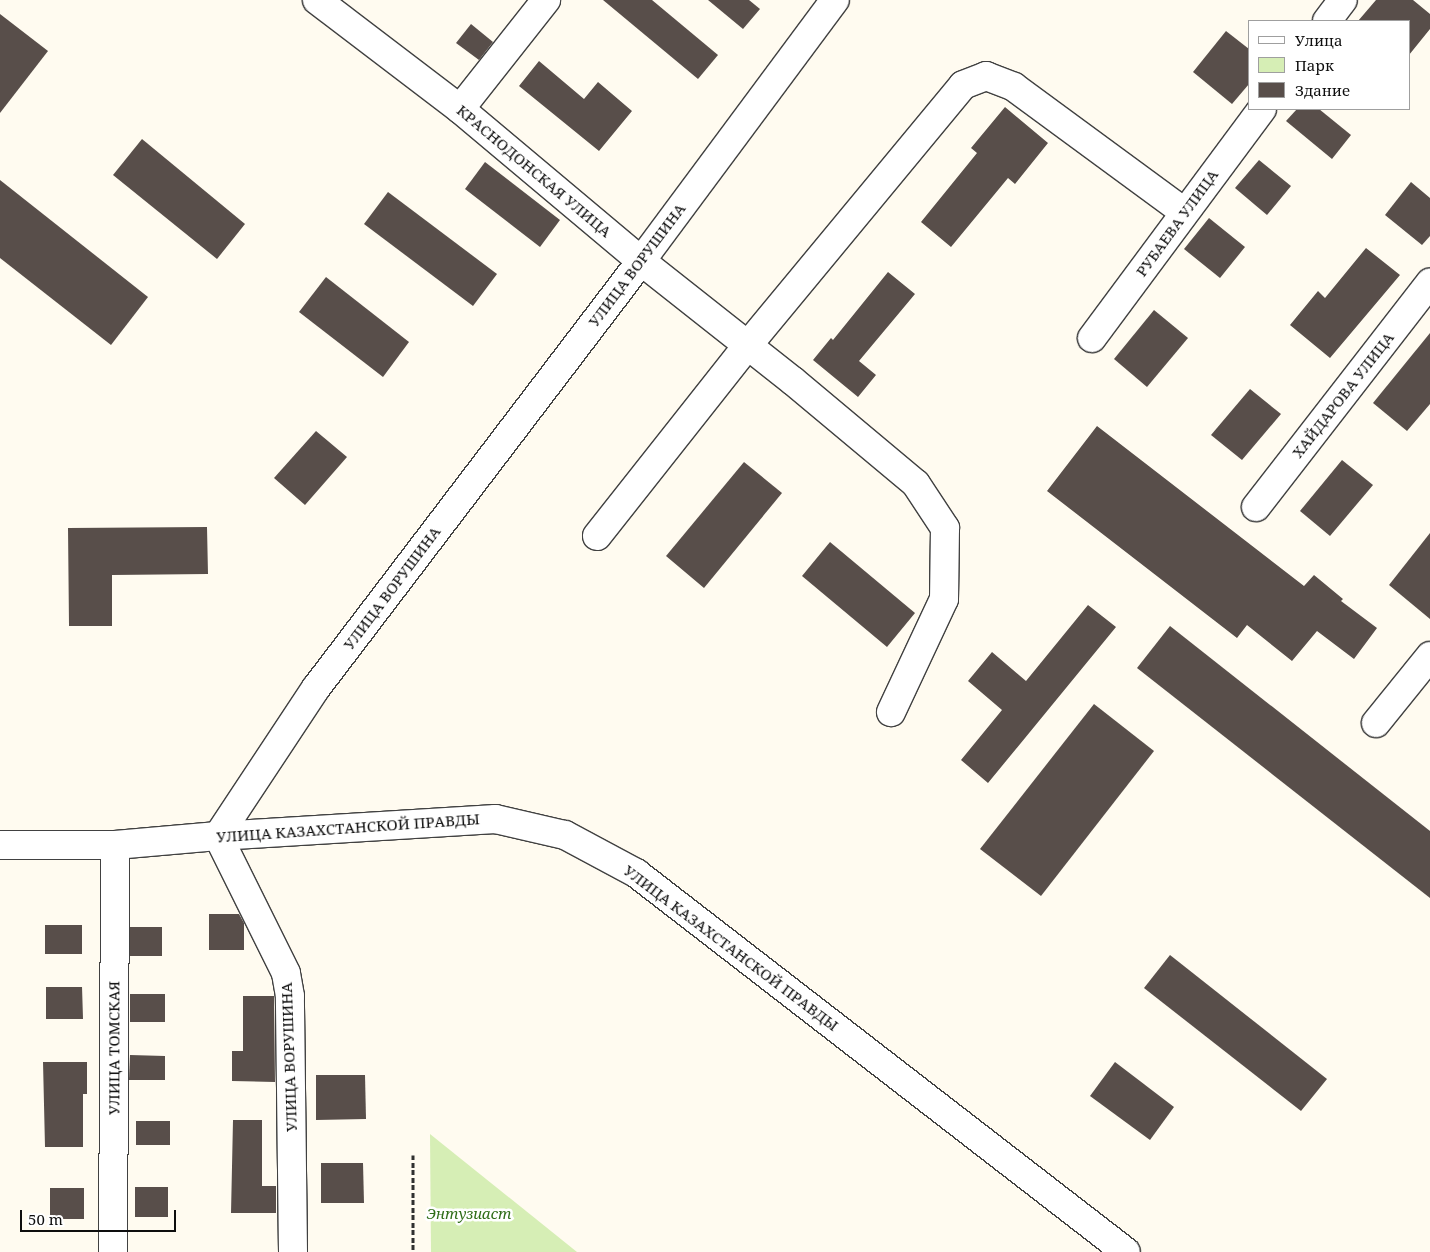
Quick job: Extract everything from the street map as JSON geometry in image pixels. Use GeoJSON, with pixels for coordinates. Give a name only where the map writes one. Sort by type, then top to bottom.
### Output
{"type":"FeatureCollection","features":[{"type":"Feature","properties":{"kind":"street","name":"КРАСНОДОНСКАЯ УЛИЦА"},"geometry":{"type":"LineString","coordinates":[[317,0],[460,110],[641,261],[748,345],[916,484],[945,528],[944,599],[891,712]]}},
{"type":"Feature","properties":{"kind":"street"},"geometry":{"type":"LineString","coordinates":[[460,110],[546,0]]}},
{"type":"Feature","properties":{"kind":"street","name":"УЛИЦА ВОРУШИНА"},"geometry":{"type":"LineString","coordinates":[[293,1252],[290,996],[286,973],[218,836],[316,688],[641,261],[835,0]]}},
{"type":"Feature","properties":{"kind":"street"},"geometry":{"type":"LineString","coordinates":[[1328,20],[1343,0]]}},
{"type":"Feature","properties":{"kind":"street"},"geometry":{"type":"LineString","coordinates":[[597,536],[748,345],[963,85],[986,76],[1014,87],[1184,212]]}},
{"type":"Feature","properties":{"kind":"street","name":"РУБАЕВА УЛИЦА"},"geometry":{"type":"LineString","coordinates":[[1092,338],[1261,110]]}},
{"type":"Feature","properties":{"kind":"street","name":"ХАЙДАРОВА УЛИЦА"},"geometry":{"type":"LineString","coordinates":[[1256,507],[1430,283]]}},
{"type":"Feature","properties":{"kind":"street"},"geometry":{"type":"LineString","coordinates":[[1376,723],[1430,656]]}},
{"type":"Feature","properties":{"kind":"street","name":"УЛИЦА КАЗАХСТАНСКОЙ ПРАВДЫ"},"geometry":{"type":"LineString","coordinates":[[0,844],[115,845],[218,836],[495,819],[565,835],[636,873],[1126,1252]]}},
{"type":"Feature","properties":{"kind":"street","name":"УЛИЦА ТОМСКАЯ"},"geometry":{"type":"LineString","coordinates":[[113,1252],[115,845]]}},
{"type":"Feature","properties":{"kind":"path"},"geometry":{"type":"LineString","coordinates":[[413,1155],[414,1252]]}},
{"type":"Feature","properties":{"kind":"green space","name":"Энтузиаст"},"geometry":{"type":"Polygon","coordinates":[[[430,1134],[577,1252],[431,1252],[430,1134]]]}},
{"type":"Feature","properties":{"kind":"building"},"geometry":{"type":"Polygon","coordinates":[[[603,0],[652,0],[718,55],[698,79],[603,0]]]}},
{"type":"Feature","properties":{"kind":"building"},"geometry":{"type":"Polygon","coordinates":[[[708,0],[749,0],[760,9],[743,29],[708,0]]]}},
{"type":"Feature","properties":{"kind":"building"},"geometry":{"type":"Polygon","coordinates":[[[1376,0],[1413,0],[1430,14],[1430,29],[1410,54],[1410,20],[1359,20],[1376,0]]]}},
{"type":"Feature","properties":{"kind":"building"},"geometry":{"type":"Polygon","coordinates":[[[0,14],[48,51],[0,113],[0,14]]]}},
{"type":"Feature","properties":{"kind":"building"},"geometry":{"type":"Polygon","coordinates":[[[471,24],[493,42],[479,60],[456,43],[471,24]]]}},
{"type":"Feature","properties":{"kind":"building"},"geometry":{"type":"Polygon","coordinates":[[[1226,31],[1248,48],[1248,85],[1232,104],[1193,72],[1226,31]]]}},
{"type":"Feature","properties":{"kind":"building"},"geometry":{"type":"Polygon","coordinates":[[[539,61],[584,99],[598,82],[632,111],[599,151],[519,86],[539,61]]]}},
{"type":"Feature","properties":{"kind":"building"},"geometry":{"type":"Polygon","coordinates":[[[1005,107],[1048,143],[1015,184],[1008,178],[951,247],[921,222],[977,153],[971,148],[1005,107]]]}},
{"type":"Feature","properties":{"kind":"building"},"geometry":{"type":"Polygon","coordinates":[[[1296,110],[1320,110],[1351,135],[1332,159],[1286,121],[1296,110]]]}},
{"type":"Feature","properties":{"kind":"building"},"geometry":{"type":"Polygon","coordinates":[[[142,139],[245,224],[217,259],[113,175],[142,139]]]}},
{"type":"Feature","properties":{"kind":"building"},"geometry":{"type":"Polygon","coordinates":[[[1259,160],[1291,186],[1267,215],[1235,188],[1259,160]]]}},
{"type":"Feature","properties":{"kind":"building"},"geometry":{"type":"Polygon","coordinates":[[[485,162],[560,220],[540,247],[465,189],[485,162]]]}},
{"type":"Feature","properties":{"kind":"building"},"geometry":{"type":"Polygon","coordinates":[[[0,180],[148,297],[111,345],[0,258],[0,180]]]}},
{"type":"Feature","properties":{"kind":"building"},"geometry":{"type":"Polygon","coordinates":[[[1411,182],[1430,198],[1430,236],[1422,245],[1385,215],[1411,182]]]}},
{"type":"Feature","properties":{"kind":"building"},"geometry":{"type":"Polygon","coordinates":[[[388,192],[497,274],[473,306],[364,224],[388,192]]]}},
{"type":"Feature","properties":{"kind":"building"},"geometry":{"type":"Polygon","coordinates":[[[1209,218],[1245,247],[1220,278],[1184,249],[1209,218]]]}},
{"type":"Feature","properties":{"kind":"building"},"geometry":{"type":"Polygon","coordinates":[[[1366,248],[1400,275],[1330,358],[1290,325],[1318,291],[1325,298],[1366,248]]]}},
{"type":"Feature","properties":{"kind":"building"},"geometry":{"type":"Polygon","coordinates":[[[888,272],[915,294],[859,361],[876,375],[858,397],[813,360],[831,338],[833,340],[888,272]]]}},
{"type":"Feature","properties":{"kind":"building"},"geometry":{"type":"Polygon","coordinates":[[[326,277],[409,342],[383,377],[299,312],[326,277]]]}},
{"type":"Feature","properties":{"kind":"building"},"geometry":{"type":"Polygon","coordinates":[[[1154,310],[1188,338],[1147,387],[1114,359],[1154,310]]]}},
{"type":"Feature","properties":{"kind":"building"},"geometry":{"type":"Polygon","coordinates":[[[1430,333],[1430,404],[1407,431],[1373,403],[1430,333]]]}},
{"type":"Feature","properties":{"kind":"building"},"geometry":{"type":"Polygon","coordinates":[[[1250,389],[1281,414],[1242,460],[1211,435],[1250,389]]]}},
{"type":"Feature","properties":{"kind":"building"},"geometry":{"type":"Polygon","coordinates":[[[1097,426],[1304,586],[1314,575],[1343,599],[1341,601],[1377,628],[1354,659],[1317,631],[1292,661],[1247,625],[1237,638],[1047,491],[1097,426]]]}},
{"type":"Feature","properties":{"kind":"building"},"geometry":{"type":"Polygon","coordinates":[[[316,431],[347,457],[305,505],[274,478],[316,431]]]}},
{"type":"Feature","properties":{"kind":"building"},"geometry":{"type":"Polygon","coordinates":[[[1342,460],[1373,485],[1330,536],[1300,511],[1342,460]]]}},
{"type":"Feature","properties":{"kind":"building"},"geometry":{"type":"Polygon","coordinates":[[[744,462],[782,493],[704,588],[666,556],[744,462]]]}},
{"type":"Feature","properties":{"kind":"building"},"geometry":{"type":"Polygon","coordinates":[[[207,527],[208,574],[112,575],[112,626],[69,626],[68,528],[207,527]]]}},
{"type":"Feature","properties":{"kind":"building"},"geometry":{"type":"Polygon","coordinates":[[[1430,533],[1430,619],[1389,585],[1430,533]]]}},
{"type":"Feature","properties":{"kind":"building"},"geometry":{"type":"Polygon","coordinates":[[[830,542],[915,613],[887,647],[802,576],[830,542]]]}},
{"type":"Feature","properties":{"kind":"building"},"geometry":{"type":"Polygon","coordinates":[[[1088,605],[1116,627],[988,783],[961,760],[1002,710],[968,681],[992,652],[1026,681],[1088,605]]]}},
{"type":"Feature","properties":{"kind":"building"},"geometry":{"type":"Polygon","coordinates":[[[1170,626],[1430,831],[1430,898],[1137,668],[1170,626]]]}},
{"type":"Feature","properties":{"kind":"building"},"geometry":{"type":"Polygon","coordinates":[[[1094,704],[1154,751],[1041,896],[980,849],[1094,704]]]}},
{"type":"Feature","properties":{"kind":"building"},"geometry":{"type":"Polygon","coordinates":[[[209,914],[239,914],[244,923],[244,950],[209,950],[209,914]]]}},
{"type":"Feature","properties":{"kind":"building"},"geometry":{"type":"Polygon","coordinates":[[[45,925],[82,925],[82,954],[45,954],[45,925]]]}},
{"type":"Feature","properties":{"kind":"building"},"geometry":{"type":"Polygon","coordinates":[[[130,927],[162,927],[162,956],[130,956],[130,927]]]}},
{"type":"Feature","properties":{"kind":"building"},"geometry":{"type":"Polygon","coordinates":[[[1170,955],[1327,1079],[1301,1111],[1144,988],[1170,955]]]}},
{"type":"Feature","properties":{"kind":"building"},"geometry":{"type":"Polygon","coordinates":[[[46,987],[82,987],[83,1019],[46,1019],[46,987]]]}},
{"type":"Feature","properties":{"kind":"building"},"geometry":{"type":"Polygon","coordinates":[[[130,994],[165,994],[165,1022],[130,1022],[130,994]]]}},
{"type":"Feature","properties":{"kind":"building"},"geometry":{"type":"Polygon","coordinates":[[[243,996],[274,996],[275,1082],[232,1081],[232,1051],[243,1051],[243,996]]]}},
{"type":"Feature","properties":{"kind":"building"},"geometry":{"type":"Polygon","coordinates":[[[130,1055],[165,1056],[165,1080],[129,1080],[130,1055]]]}},
{"type":"Feature","properties":{"kind":"building"},"geometry":{"type":"Polygon","coordinates":[[[43,1062],[87,1062],[87,1094],[83,1094],[83,1147],[45,1147],[43,1062]]]}},
{"type":"Feature","properties":{"kind":"building"},"geometry":{"type":"Polygon","coordinates":[[[1115,1062],[1174,1107],[1150,1140],[1090,1096],[1115,1062]]]}},
{"type":"Feature","properties":{"kind":"building"},"geometry":{"type":"Polygon","coordinates":[[[316,1075],[365,1075],[366,1119],[316,1120],[316,1075]]]}},
{"type":"Feature","properties":{"kind":"building"},"geometry":{"type":"Polygon","coordinates":[[[233,1120],[262,1120],[262,1186],[276,1186],[276,1213],[231,1213],[233,1120]]]}},
{"type":"Feature","properties":{"kind":"building"},"geometry":{"type":"Polygon","coordinates":[[[136,1121],[170,1121],[170,1145],[136,1145],[136,1121]]]}},
{"type":"Feature","properties":{"kind":"building"},"geometry":{"type":"Polygon","coordinates":[[[321,1163],[363,1163],[364,1203],[321,1203],[321,1163]]]}},
{"type":"Feature","properties":{"kind":"building"},"geometry":{"type":"Polygon","coordinates":[[[135,1187],[168,1187],[168,1217],[135,1217],[135,1187]]]}},
{"type":"Feature","properties":{"kind":"building"},"geometry":{"type":"Polygon","coordinates":[[[50,1188],[84,1188],[84,1219],[50,1219],[50,1188]]]}}]}
